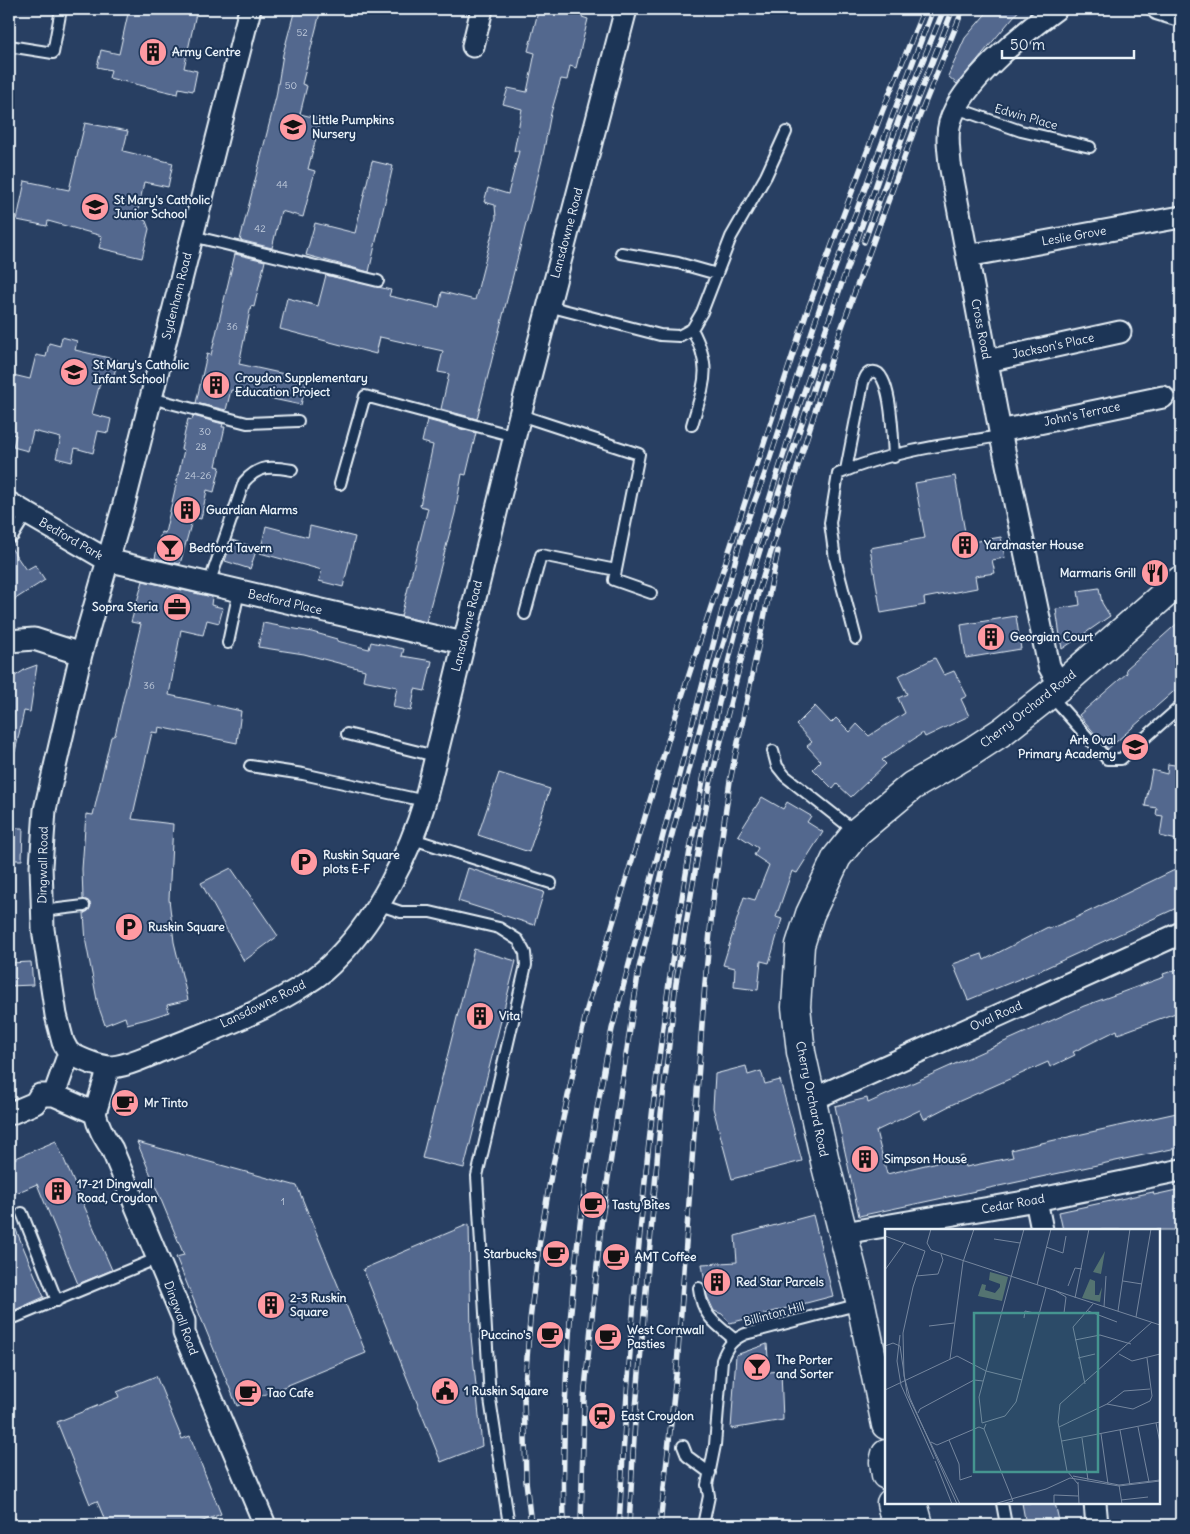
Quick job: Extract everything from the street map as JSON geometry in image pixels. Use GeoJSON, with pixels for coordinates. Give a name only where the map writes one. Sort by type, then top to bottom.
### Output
{"type":"FeatureCollection","features":[{"type":"Feature","properties":{"kind":"street","name":"Sydenham Road"},"geometry":{"type":"LineString","coordinates":[[82,654],[151,398],[250,9]]}},
{"type":"Feature","properties":{"kind":"street"},"geometry":{"type":"LineString","coordinates":[[473,46],[482,9]]}},
{"type":"Feature","properties":{"kind":"street","name":"Lansdowne Road"},"geometry":{"type":"LineString","coordinates":[[99,1064],[136,1060],[161,1050],[292,992],[320,974],[340,956],[360,930],[377,904],[413,839],[425,802],[462,644],[623,9]]}},
{"type":"Feature","properties":{"kind":"street","name":"Cross Road"},"geometry":{"type":"LineString","coordinates":[[1055,690],[1048,666],[1001,434],[950,164],[947,137],[950,121],[956,108],[998,57],[1027,31],[1056,9]]}},
{"type":"Feature","properties":{"kind":"street"},"geometry":{"type":"LineString","coordinates":[[1158,9],[1181,16]]}},
{"type":"Feature","properties":{"kind":"street","name":"Leslie Grove"},"geometry":{"type":"LineString","coordinates":[[967,256],[1181,217]]}},
{"type":"Feature","properties":{"kind":"street","name":"Jackson's Place"},"geometry":{"type":"LineString","coordinates":[[987,361],[1120,332]]}},
{"type":"Feature","properties":{"kind":"street","name":"John's Terrace"},"geometry":{"type":"LineString","coordinates":[[1001,434],[1163,397]]}},
{"type":"Feature","properties":{"kind":"street","name":"Bedford Park"},"geometry":{"type":"LineString","coordinates":[[18,508],[108,560]]}},
{"type":"Feature","properties":{"kind":"street","name":"Bedford Place"},"geometry":{"type":"LineString","coordinates":[[108,560],[462,644]]}},
{"type":"Feature","properties":{"kind":"street","name":"Cherry Orchard Road"},"geometry":{"type":"LineString","coordinates":[[885,1420],[861,1304],[801,1052],[796,1007],[800,945],[810,914],[837,857],[857,832],[912,786],[971,752],[1055,690],[1181,580]]}},
{"type":"Feature","properties":{"kind":"street"},"geometry":{"type":"LineString","coordinates":[[9,641],[34,639],[82,654]]}},
{"type":"Feature","properties":{"kind":"street","name":"Dingwall Road"},"geometry":{"type":"LineString","coordinates":[[69,1053],[61,1037],[52,996],[42,911],[42,845],[45,810],[82,654]]}},
{"type":"Feature","properties":{"kind":"street","name":"Oval Road"},"geometry":{"type":"LineString","coordinates":[[811,1100],[1181,932]]}},
{"type":"Feature","properties":{"kind":"street"},"geometry":{"type":"LineString","coordinates":[[9,1114],[36,1102],[40,1095],[54,1095],[94,1112],[99,1064],[69,1053],[54,1095]]}},
{"type":"Feature","properties":{"kind":"street","name":"Dingwall Road"},"geometry":{"type":"LineString","coordinates":[[94,1112],[101,1132],[112,1149],[158,1258],[184,1321],[184,1333],[265,1525]]}},
{"type":"Feature","properties":{"kind":"street","name":"Cedar Road"},"geometry":{"type":"LineString","coordinates":[[844,1233],[1036,1200],[1181,1170]]}},
{"type":"Feature","properties":{"kind":"street"},"geometry":{"type":"LineString","coordinates":[[1036,1200],[1042,1229]]}},
{"type":"Feature","properties":{"kind":"street"},"geometry":{"type":"LineString","coordinates":[[891,1504],[896,1525]]}},
{"type":"Feature","properties":{"kind":"street"},"geometry":{"type":"LineString","coordinates":[[913,1504],[918,1525]]}},
{"type":"Feature","properties":{"kind":"street"},"geometry":{"type":"LineString","coordinates":[[1095,1504],[1097,1525]]}},
{"type":"Feature","properties":{"kind":"lane"},"geometry":{"type":"LineString","coordinates":[[9,46],[53,53],[62,9]]}},
{"type":"Feature","properties":{"kind":"lane","name":"Edwin Place"},"geometry":{"type":"LineString","coordinates":[[956,108],[1021,131],[1090,147]]}},
{"type":"Feature","properties":{"kind":"lane"},"geometry":{"type":"LineString","coordinates":[[548,306],[660,335],[678,336],[692,329],[702,312],[731,237],[766,176],[786,132]]}},
{"type":"Feature","properties":{"kind":"lane"},"geometry":{"type":"LineString","coordinates":[[192,236],[378,281]]}},
{"type":"Feature","properties":{"kind":"lane"},"geometry":{"type":"LineString","coordinates":[[621,253],[678,263],[717,274]]}},
{"type":"Feature","properties":{"kind":"lane"},"geometry":{"type":"LineString","coordinates":[[692,329],[701,346],[706,378],[692,424]]}},
{"type":"Feature","properties":{"kind":"lane"},"geometry":{"type":"LineString","coordinates":[[846,470],[863,383],[866,375],[870,372],[876,372],[881,376],[885,385],[890,407],[894,457]]}},
{"type":"Feature","properties":{"kind":"lane"},"geometry":{"type":"LineString","coordinates":[[340,484],[365,396],[514,436]]}},
{"type":"Feature","properties":{"kind":"lane"},"geometry":{"type":"LineString","coordinates":[[151,398],[247,423],[298,421]]}},
{"type":"Feature","properties":{"kind":"lane"},"geometry":{"type":"LineString","coordinates":[[520,415],[639,454],[614,580],[651,594]]}},
{"type":"Feature","properties":{"kind":"lane"},"geometry":{"type":"LineString","coordinates":[[856,639],[835,559],[830,523],[838,474],[866,461],[894,457],[939,445],[1001,434]]}},
{"type":"Feature","properties":{"kind":"lane"},"geometry":{"type":"LineString","coordinates":[[209,584],[244,482],[254,472],[263,468],[292,470]]}},
{"type":"Feature","properties":{"kind":"lane"},"geometry":{"type":"LineString","coordinates":[[9,538],[13,536],[18,508]]}},
{"type":"Feature","properties":{"kind":"lane"},"geometry":{"type":"LineString","coordinates":[[526,614],[541,555],[616,570]]}},
{"type":"Feature","properties":{"kind":"lane"},"geometry":{"type":"LineString","coordinates":[[228,644],[239,591]]}},
{"type":"Feature","properties":{"kind":"lane"},"geometry":{"type":"LineString","coordinates":[[1055,690],[1107,758],[1113,760],[1121,759],[1181,706]]}},
{"type":"Feature","properties":{"kind":"lane"},"geometry":{"type":"LineString","coordinates":[[347,734],[435,756]]}},
{"type":"Feature","properties":{"kind":"lane"},"geometry":{"type":"LineString","coordinates":[[773,751],[777,766],[785,776],[857,832]]}},
{"type":"Feature","properties":{"kind":"lane"},"geometry":{"type":"LineString","coordinates":[[250,766],[303,774],[425,802]]}},
{"type":"Feature","properties":{"kind":"lane"},"geometry":{"type":"LineString","coordinates":[[413,839],[551,883]]}},
{"type":"Feature","properties":{"kind":"lane"},"geometry":{"type":"LineString","coordinates":[[377,904],[401,912],[430,912],[499,928],[518,940],[525,953],[526,965],[477,1176],[490,1400],[509,1525]]}},
{"type":"Feature","properties":{"kind":"lane"},"geometry":{"type":"LineString","coordinates":[[42,911],[84,906]]}},
{"type":"Feature","properties":{"kind":"lane"},"geometry":{"type":"LineString","coordinates":[[22,1213],[57,1301]]}},
{"type":"Feature","properties":{"kind":"lane"},"geometry":{"type":"LineString","coordinates":[[9,1316],[16,1317],[158,1258]]}},
{"type":"Feature","properties":{"kind":"lane"},"geometry":{"type":"LineString","coordinates":[[699,1288],[701,1304],[708,1316],[734,1339]]}},
{"type":"Feature","properties":{"kind":"lane","name":"Billinton Hill"},"geometry":{"type":"LineString","coordinates":[[703,1525],[709,1496],[706,1485],[715,1445],[722,1360],[726,1348],[734,1339],[745,1334],[861,1304]]}},
{"type":"Feature","properties":{"kind":"lane"},"geometry":{"type":"LineString","coordinates":[[684,1446],[687,1456],[710,1473]]}},
{"type":"Feature","properties":{"kind":"lane"},"geometry":{"type":"LineString","coordinates":[[1002,1504],[1006,1525]]}},
{"type":"Feature","properties":{"kind":"building","name":"Army Centre"},"geometry":{"type":"Polygon","coordinates":[[[129,9],[197,9],[184,68],[197,71],[193,91],[179,88],[178,94],[109,78],[111,70],[97,67],[101,50],[119,54],[129,9]]]}},
{"type":"Feature","properties":{"kind":"building"},"geometry":{"type":"Polygon","coordinates":[[[295,9],[321,9],[302,84],[307,86],[300,114],[321,119],[308,169],[315,171],[303,217],[281,211],[272,248],[240,240],[276,97],[283,54],[295,9]]]}},
{"type":"Feature","properties":{"kind":"building"},"geometry":{"type":"Polygon","coordinates":[[[543,9],[584,9],[582,17],[588,19],[576,68],[570,66],[567,80],[561,79],[551,113],[542,160],[477,419],[441,409],[449,374],[438,372],[443,351],[380,337],[376,354],[280,329],[287,298],[318,306],[326,275],[391,290],[389,296],[439,307],[442,292],[475,300],[496,218],[495,205],[484,202],[488,188],[508,194],[519,151],[514,151],[522,109],[503,104],[508,88],[527,92],[535,53],[528,51],[538,12],[542,13],[543,9]]]}},
{"type":"Feature","properties":{"kind":"building"},"geometry":{"type":"Polygon","coordinates":[[[990,9],[1020,9],[957,84],[948,76],[965,38],[990,9]]]}},
{"type":"Feature","properties":{"kind":"building"},"geometry":{"type":"Polygon","coordinates":[[[85,123],[128,131],[123,151],[173,163],[168,187],[144,182],[137,216],[146,221],[149,229],[142,258],[99,248],[102,236],[48,221],[47,226],[17,220],[25,181],[69,190],[85,123]]]}},
{"type":"Feature","properties":{"kind":"building"},"geometry":{"type":"Polygon","coordinates":[[[372,161],[393,166],[369,272],[306,255],[315,223],[355,233],[372,161]]]}},
{"type":"Feature","properties":{"kind":"building"},"geometry":{"type":"Polygon","coordinates":[[[235,254],[265,261],[254,307],[251,306],[239,364],[307,379],[301,405],[231,390],[226,410],[196,403],[207,354],[211,355],[235,254]]]}},
{"type":"Feature","properties":{"kind":"building","name":"St Mary's Catholic Infant School"},"geometry":{"type":"Polygon","coordinates":[[[62,337],[77,341],[75,350],[118,360],[112,382],[101,379],[92,414],[111,419],[108,433],[98,431],[93,453],[75,448],[72,462],[56,458],[61,438],[33,431],[28,451],[13,447],[16,435],[9,433],[9,374],[30,379],[36,355],[46,357],[49,343],[60,346],[62,337]]]}},
{"type":"Feature","properties":{"kind":"building"},"geometry":{"type":"Polygon","coordinates":[[[193,416],[223,424],[222,427],[225,427],[216,466],[220,467],[214,492],[207,490],[201,519],[193,517],[180,564],[155,558],[161,532],[165,533],[184,450],[181,449],[188,419],[192,420],[193,416]]]}},
{"type":"Feature","properties":{"kind":"building"},"geometry":{"type":"Polygon","coordinates":[[[427,420],[476,433],[466,475],[462,474],[455,513],[426,622],[401,616],[428,508],[420,506],[433,445],[422,442],[427,420]]]}},
{"type":"Feature","properties":{"kind":"building","name":"Yardmaster House"},"geometry":{"type":"Polygon","coordinates":[[[955,476],[967,543],[1001,537],[1005,558],[992,560],[995,573],[975,576],[977,588],[924,598],[925,605],[881,613],[870,548],[925,538],[915,483],[955,476]]]}},
{"type":"Feature","properties":{"kind":"building"},"geometry":{"type":"Polygon","coordinates":[[[266,526],[308,537],[310,526],[355,537],[343,587],[319,581],[322,570],[260,553],[266,526]]]}},
{"type":"Feature","properties":{"kind":"building"},"geometry":{"type":"Polygon","coordinates":[[[232,540],[257,548],[250,569],[225,561],[232,540]]]}},
{"type":"Feature","properties":{"kind":"building"},"geometry":{"type":"Polygon","coordinates":[[[9,545],[26,570],[35,565],[45,580],[9,603],[9,545]]]}},
{"type":"Feature","properties":{"kind":"building"},"geometry":{"type":"Polygon","coordinates":[[[143,581],[212,597],[211,605],[223,608],[219,623],[207,620],[203,635],[181,630],[169,695],[241,711],[237,743],[159,727],[158,733],[152,732],[132,819],[173,824],[169,899],[174,942],[188,1000],[167,1005],[169,1012],[147,1019],[127,1024],[125,1017],[105,1025],[98,1005],[86,943],[84,913],[91,906],[89,902],[83,899],[82,869],[86,814],[93,815],[111,737],[115,735],[141,624],[131,622],[143,581]]]}},
{"type":"Feature","properties":{"kind":"building"},"geometry":{"type":"Polygon","coordinates":[[[1099,588],[1102,603],[1110,616],[1062,649],[1056,609],[1080,605],[1078,591],[1099,588]]]}},
{"type":"Feature","properties":{"kind":"building","name":"Georgian Court"},"geometry":{"type":"Polygon","coordinates":[[[1016,616],[1021,649],[966,658],[961,625],[1016,616]]]}},
{"type":"Feature","properties":{"kind":"building"},"geometry":{"type":"Polygon","coordinates":[[[1181,620],[1181,685],[1108,749],[1079,715],[1127,673],[1126,669],[1181,620]]]}},
{"type":"Feature","properties":{"kind":"building"},"geometry":{"type":"Polygon","coordinates":[[[263,623],[312,632],[369,649],[371,642],[404,649],[402,656],[432,661],[425,691],[415,689],[411,711],[393,707],[397,687],[363,680],[365,670],[304,654],[258,647],[263,623]]]}},
{"type":"Feature","properties":{"kind":"building"},"geometry":{"type":"Polygon","coordinates":[[[935,658],[944,675],[954,671],[967,696],[961,699],[969,716],[925,737],[923,733],[882,760],[886,764],[851,797],[837,784],[833,789],[813,769],[821,761],[807,746],[812,742],[796,725],[815,706],[831,723],[836,718],[850,732],[857,724],[869,736],[905,713],[898,698],[907,694],[898,676],[935,658]]]}},
{"type":"Feature","properties":{"kind":"building"},"geometry":{"type":"Polygon","coordinates":[[[37,665],[30,712],[24,711],[15,752],[9,751],[9,680],[26,669],[37,665]]]}},
{"type":"Feature","properties":{"kind":"building"},"geometry":{"type":"Polygon","coordinates":[[[1168,764],[1181,766],[1181,841],[1160,836],[1163,816],[1156,815],[1157,808],[1145,806],[1152,770],[1167,774],[1168,764]]]}},
{"type":"Feature","properties":{"kind":"building"},"geometry":{"type":"Polygon","coordinates":[[[499,773],[550,789],[529,852],[478,835],[499,773]]]}},
{"type":"Feature","properties":{"kind":"building"},"geometry":{"type":"Polygon","coordinates":[[[762,797],[783,809],[787,802],[811,816],[807,822],[823,832],[797,873],[792,871],[776,917],[782,919],[769,963],[761,961],[758,990],[734,987],[735,968],[723,965],[744,897],[755,900],[769,865],[754,855],[758,848],[738,835],[762,797]]]}},
{"type":"Feature","properties":{"kind":"building"},"geometry":{"type":"Polygon","coordinates":[[[9,828],[23,828],[22,860],[9,860],[9,828]]]}},
{"type":"Feature","properties":{"kind":"building"},"geometry":{"type":"Polygon","coordinates":[[[1181,867],[1181,906],[1041,970],[968,1000],[953,964],[982,954],[984,960],[1048,927],[1049,929],[1073,919],[1181,867]]]}},
{"type":"Feature","properties":{"kind":"building"},"geometry":{"type":"Polygon","coordinates":[[[231,868],[278,936],[244,961],[201,883],[231,868]]]}},
{"type":"Feature","properties":{"kind":"building"},"geometry":{"type":"Polygon","coordinates":[[[468,868],[544,892],[534,925],[458,901],[468,868]]]}},
{"type":"Feature","properties":{"kind":"building","name":"Vita"},"geometry":{"type":"Polygon","coordinates":[[[474,949],[516,961],[464,1168],[422,1158],[474,949]]]}},
{"type":"Feature","properties":{"kind":"building"},"geometry":{"type":"Polygon","coordinates":[[[31,962],[33,985],[9,986],[9,963],[31,962]]]}},
{"type":"Feature","properties":{"kind":"building"},"geometry":{"type":"Polygon","coordinates":[[[1181,968],[1181,1011],[1118,1034],[1117,1030],[1073,1052],[1075,1055],[1050,1067],[1048,1062],[953,1104],[924,1119],[920,1110],[876,1131],[887,1174],[963,1156],[966,1167],[1013,1157],[1011,1150],[1181,1112],[1181,1147],[859,1216],[835,1106],[867,1098],[868,1103],[1084,1006],[1164,977],[1163,974],[1181,968]]]}},
{"type":"Feature","properties":{"kind":"building"},"geometry":{"type":"Polygon","coordinates":[[[746,1066],[748,1075],[761,1071],[765,1084],[780,1080],[802,1161],[732,1179],[713,1108],[715,1074],[746,1066]]]}},
{"type":"Feature","properties":{"kind":"building","name":"17-21 Dingwall Road, Croydon"},"geometry":{"type":"Polygon","coordinates":[[[56,1141],[112,1270],[78,1284],[37,1184],[9,1196],[9,1161],[56,1141]]]}},
{"type":"Feature","properties":{"kind":"building","name":"2-3 Ruskin Square"},"geometry":{"type":"Polygon","coordinates":[[[137,1142],[297,1186],[366,1353],[237,1406],[176,1257],[184,1255],[137,1142]]]}},
{"type":"Feature","properties":{"kind":"building"},"geometry":{"type":"Polygon","coordinates":[[[1181,1189],[1181,1230],[1063,1229],[1059,1212],[1153,1192],[1154,1195],[1181,1189]]]}},
{"type":"Feature","properties":{"kind":"building"},"geometry":{"type":"Polygon","coordinates":[[[9,1213],[44,1297],[15,1310],[9,1310],[9,1213]]]}},
{"type":"Feature","properties":{"kind":"building"},"geometry":{"type":"Polygon","coordinates":[[[813,1215],[833,1296],[730,1323],[722,1314],[714,1311],[707,1296],[702,1264],[737,1262],[735,1236],[813,1215]]]}},
{"type":"Feature","properties":{"kind":"building","name":"1 Ruskin Square"},"geometry":{"type":"Polygon","coordinates":[[[469,1224],[471,1336],[482,1446],[441,1462],[363,1269],[469,1224]]]}},
{"type":"Feature","properties":{"kind":"building"},"geometry":{"type":"Polygon","coordinates":[[[767,1344],[769,1372],[781,1371],[783,1420],[731,1429],[736,1355],[767,1344]]]}},
{"type":"Feature","properties":{"kind":"building"},"geometry":{"type":"Polygon","coordinates":[[[156,1376],[182,1439],[190,1436],[221,1514],[193,1525],[107,1525],[97,1501],[90,1504],[57,1422],[119,1397],[117,1392],[156,1376]]]}},
{"type":"Feature","properties":{"kind":"building"},"geometry":{"type":"Polygon","coordinates":[[[1022,1504],[1055,1504],[1060,1525],[1026,1525],[1022,1504]]]}},
{"type":"Feature","properties":{"kind":"railway"},"geometry":{"type":"LineString","coordinates":[[531,1525],[526,1481],[524,1396],[530,1320],[539,1246],[552,1169],[587,1009],[674,721],[806,314],[882,112],[924,9]]}},
{"type":"Feature","properties":{"kind":"railway"},"geometry":{"type":"LineString","coordinates":[[564,1525],[565,1400],[574,1276],[590,1152],[612,1029],[742,535],[764,476],[820,307],[933,9]]}},
{"type":"Feature","properties":{"kind":"railway"},"geometry":{"type":"LineString","coordinates":[[581,1525],[584,1399],[601,1225],[639,968],[716,667],[798,409],[899,119],[944,9]]}},
{"type":"Feature","properties":{"kind":"railway"},"geometry":{"type":"LineString","coordinates":[[864,242],[953,9]]}},
{"type":"Feature","properties":{"kind":"railway"},"geometry":{"type":"LineString","coordinates":[[629,1525],[635,1420],[661,1114],[676,983],[710,784],[758,593],[839,335],[916,125],[963,9]]}},
{"type":"Feature","properties":{"kind":"railway"},"geometry":{"type":"LineString","coordinates":[[619,1525],[625,1420],[642,1210],[653,1105],[682,896],[701,792],[732,648],[755,566],[821,365]]}},
{"type":"Feature","properties":{"kind":"railway"},"geometry":{"type":"LineString","coordinates":[[660,1525],[677,1366],[705,983],[714,891],[730,781],[778,551]]}},
{"type":"Feature","properties":{"kind":"place","name":"Army Centre"},"geometry":{"type":"Point","coordinates":[153,52]}},
{"type":"Feature","properties":{"kind":"place","name":"Little Pumpkins Nursery"},"geometry":{"type":"Point","coordinates":[293,127]}},
{"type":"Feature","properties":{"kind":"place","name":"St Mary's Catholic Junior School"},"geometry":{"type":"Point","coordinates":[95,207]}},
{"type":"Feature","properties":{"kind":"place","name":"St Mary's Catholic Infant School"},"geometry":{"type":"Point","coordinates":[74,372]}},
{"type":"Feature","properties":{"kind":"place","name":"Croydon Supplementary Education Project"},"geometry":{"type":"Point","coordinates":[216,385]}},
{"type":"Feature","properties":{"kind":"place","name":"Guardian Alarms"},"geometry":{"type":"Point","coordinates":[187,510]}},
{"type":"Feature","properties":{"kind":"place","name":"Yardmaster House"},"geometry":{"type":"Point","coordinates":[965,545]}},
{"type":"Feature","properties":{"kind":"place","name":"Bedford Tavern"},"geometry":{"type":"Point","coordinates":[170,548]}},
{"type":"Feature","properties":{"kind":"place","name":"Marmaris Grill"},"geometry":{"type":"Point","coordinates":[1155,573]}},
{"type":"Feature","properties":{"kind":"place","name":"Sopra Steria"},"geometry":{"type":"Point","coordinates":[177,607]}},
{"type":"Feature","properties":{"kind":"place","name":"Georgian Court"},"geometry":{"type":"Point","coordinates":[991,637]}},
{"type":"Feature","properties":{"kind":"place","name":"Ark Oval Primary Academy"},"geometry":{"type":"Point","coordinates":[1135,747]}},
{"type":"Feature","properties":{"kind":"place","name":"Ruskin Square plots E-F"},"geometry":{"type":"Point","coordinates":[304,862]}},
{"type":"Feature","properties":{"kind":"place","name":"Ruskin Square"},"geometry":{"type":"Point","coordinates":[129,927]}},
{"type":"Feature","properties":{"kind":"place","name":"Vita"},"geometry":{"type":"Point","coordinates":[480,1016]}},
{"type":"Feature","properties":{"kind":"place","name":"Mr Tinto"},"geometry":{"type":"Point","coordinates":[125,1103]}},
{"type":"Feature","properties":{"kind":"place","name":"Simpson House"},"geometry":{"type":"Point","coordinates":[865,1159]}},
{"type":"Feature","properties":{"kind":"place","name":"17-21 Dingwall Road, Croydon"},"geometry":{"type":"Point","coordinates":[58,1191]}},
{"type":"Feature","properties":{"kind":"place","name":"Tasty Bites"},"geometry":{"type":"Point","coordinates":[593,1205]}},
{"type":"Feature","properties":{"kind":"place","name":"Starbucks"},"geometry":{"type":"Point","coordinates":[556,1254]}},
{"type":"Feature","properties":{"kind":"place","name":"AMT Coffee"},"geometry":{"type":"Point","coordinates":[616,1257]}},
{"type":"Feature","properties":{"kind":"place","name":"Red Star Parcels"},"geometry":{"type":"Point","coordinates":[717,1282]}},
{"type":"Feature","properties":{"kind":"place","name":"2-3 Ruskin Square"},"geometry":{"type":"Point","coordinates":[271,1305]}},
{"type":"Feature","properties":{"kind":"place","name":"Puccino's"},"geometry":{"type":"Point","coordinates":[550,1335]}},
{"type":"Feature","properties":{"kind":"place","name":"West Cornwall Pasties"},"geometry":{"type":"Point","coordinates":[608,1337]}},
{"type":"Feature","properties":{"kind":"place","name":"The Porter and Sorter"},"geometry":{"type":"Point","coordinates":[757,1367]}},
{"type":"Feature","properties":{"kind":"place","name":"1 Ruskin Square"},"geometry":{"type":"Point","coordinates":[445,1391]}},
{"type":"Feature","properties":{"kind":"place","name":"Tao Cafe"},"geometry":{"type":"Point","coordinates":[248,1393]}},
{"type":"Feature","properties":{"kind":"place","name":"East Croydon"},"geometry":{"type":"Point","coordinates":[602,1416]}}]}
